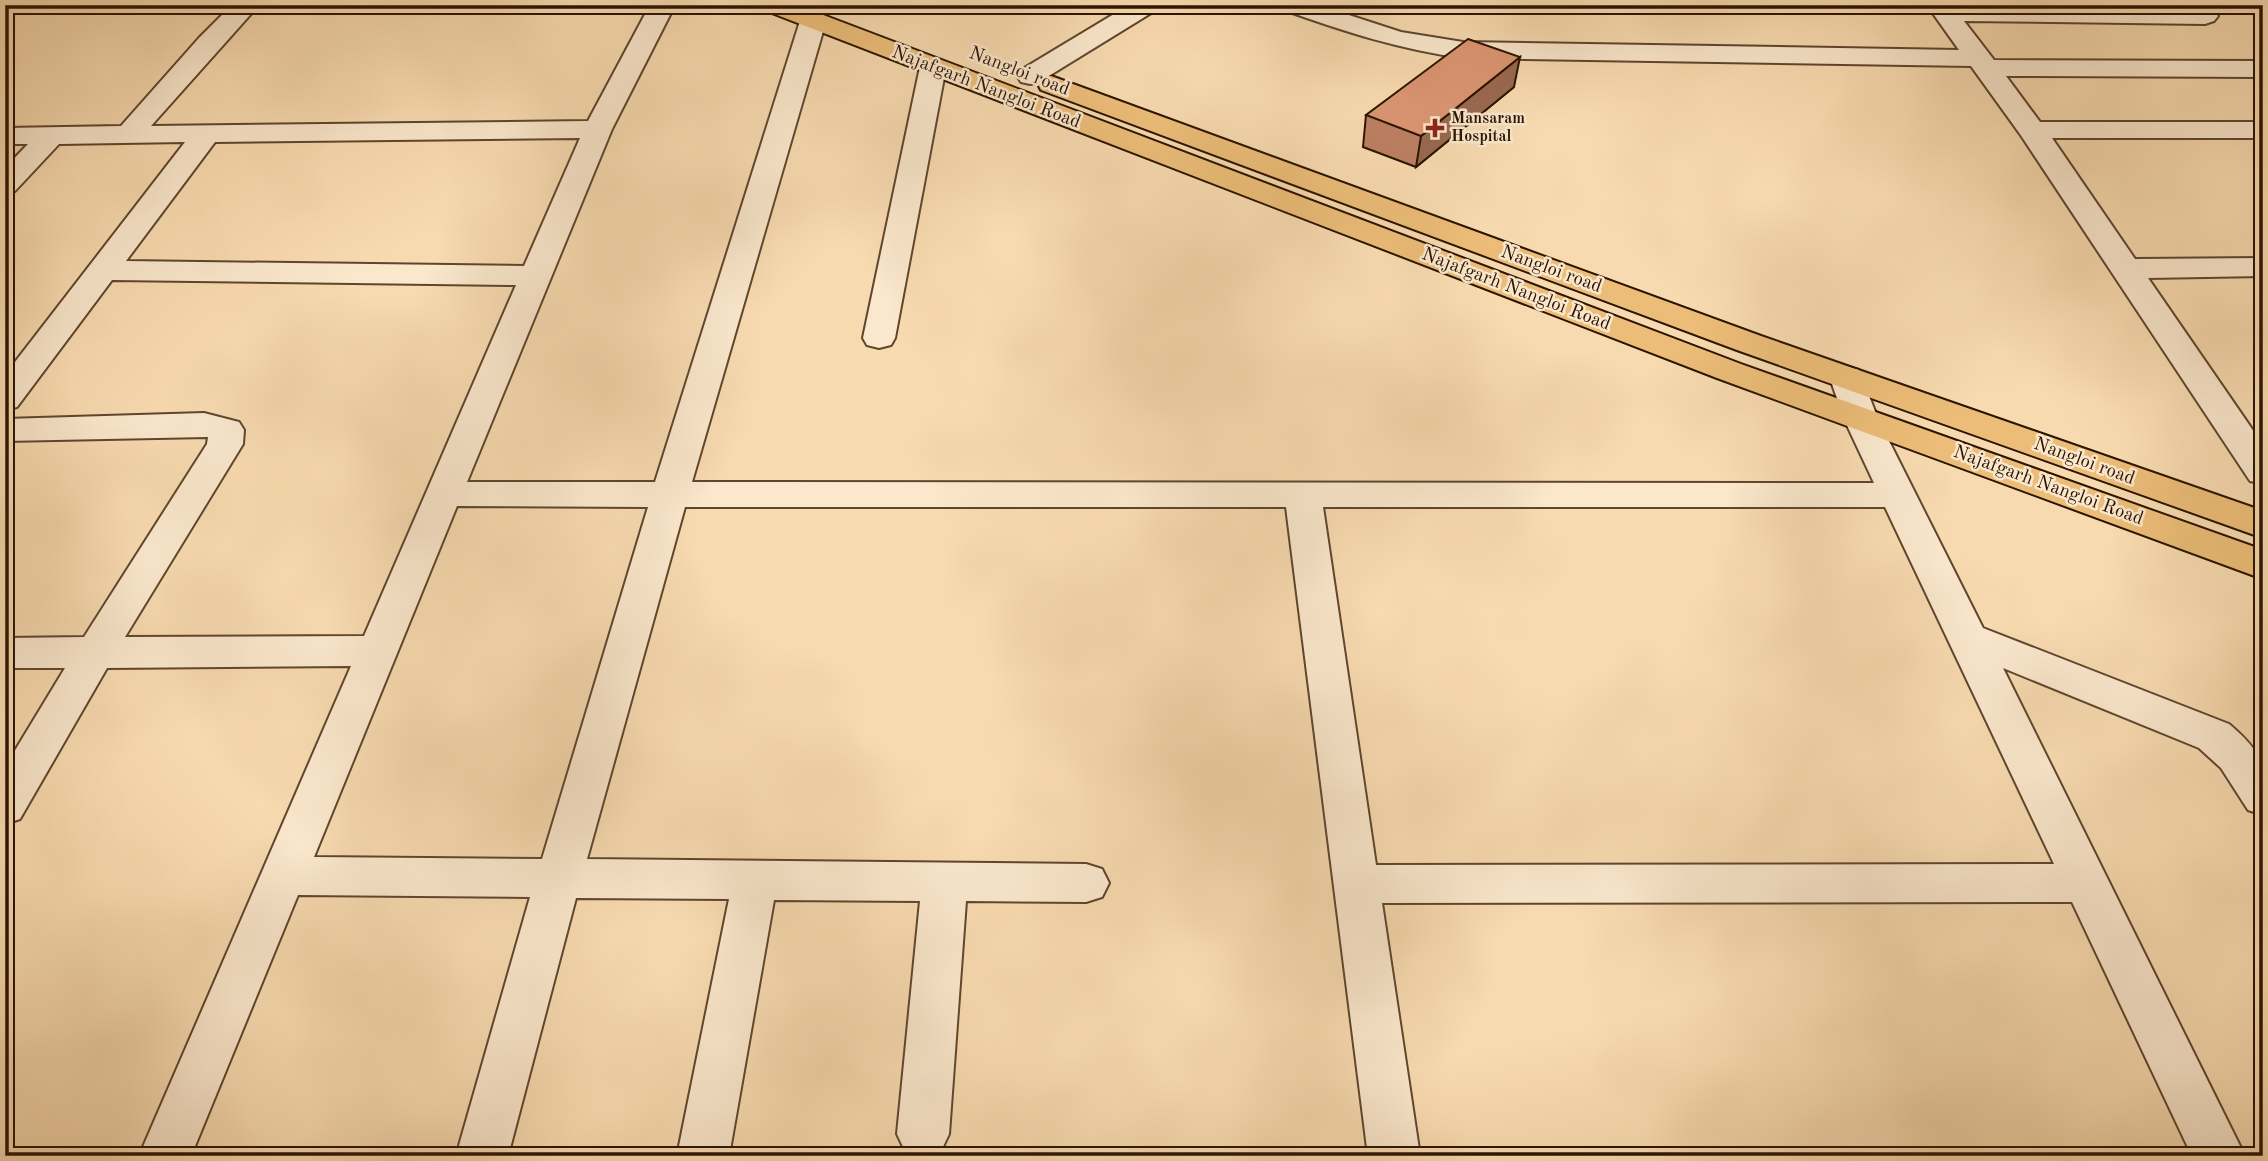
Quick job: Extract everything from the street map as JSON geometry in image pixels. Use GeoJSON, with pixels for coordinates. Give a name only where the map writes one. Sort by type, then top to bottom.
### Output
{"type":"FeatureCollection","features":[{"type":"Feature","properties":{"kind":"main road","name":"Najafgarh Nangloi Road"},"geometry":{"type":"LineString","coordinates":[[773,5],[828,13],[933,68],[1861,419],[2263,565]]}},
{"type":"Feature","properties":{"kind":"main road","name":"Nangloi road"},"geometry":{"type":"LineString","coordinates":[[828,13],[1030,76],[1847,378],[2263,525]]}},
{"type":"Feature","properties":{"kind":"street"},"geometry":{"type":"LineString","coordinates":[[129,134],[208,44],[247,5]]}},
{"type":"Feature","properties":{"kind":"street"},"geometry":{"type":"LineString","coordinates":[[166,1156],[598,129],[663,5]]}},
{"type":"Feature","properties":{"kind":"street"},"geometry":{"type":"LineString","coordinates":[[1030,76],[1147,5]]}},
{"type":"Feature","properties":{"kind":"street"},"geometry":{"type":"LineString","coordinates":[[1293,5],[1378,34],[1428,47],[1463,50],[2263,69]]}},
{"type":"Feature","properties":{"kind":"street"},"geometry":{"type":"LineString","coordinates":[[1942,9],[2032,130],[2263,472]]}},
{"type":"Feature","properties":{"kind":"street"},"geometry":{"type":"LineString","coordinates":[[1942,9],[2206,16]]}},
{"type":"Feature","properties":{"kind":"street"},"geometry":{"type":"LineString","coordinates":[[482,1156],[557,878],[670,496],[828,13]]}},
{"type":"Feature","properties":{"kind":"street"},"geometry":{"type":"LineString","coordinates":[[879,338],[933,68]]}},
{"type":"Feature","properties":{"kind":"street"},"geometry":{"type":"LineString","coordinates":[[5,136],[598,129]]}},
{"type":"Feature","properties":{"kind":"street"},"geometry":{"type":"LineString","coordinates":[[2032,130],[2263,130]]}},
{"type":"Feature","properties":{"kind":"street"},"geometry":{"type":"LineString","coordinates":[[5,399],[207,133]]}},
{"type":"Feature","properties":{"kind":"street"},"geometry":{"type":"LineString","coordinates":[[5,185],[52,135]]}},
{"type":"Feature","properties":{"kind":"street"},"geometry":{"type":"LineString","coordinates":[[2126,269],[2263,267]]}},
{"type":"Feature","properties":{"kind":"street"},"geometry":{"type":"LineString","coordinates":[[103,270],[536,276]]}},
{"type":"Feature","properties":{"kind":"street"},"geometry":{"type":"LineString","coordinates":[[1847,378],[1861,419],[2220,1156]]}},
{"type":"Feature","properties":{"kind":"street"},"geometry":{"type":"LineString","coordinates":[[5,429],[204,425],[227,430],[225,443],[95,653],[5,806]]}},
{"type":"Feature","properties":{"kind":"street"},"geometry":{"type":"LineString","coordinates":[[444,494],[1899,495]]}},
{"type":"Feature","properties":{"kind":"street"},"geometry":{"type":"LineString","coordinates":[[1303,495],[1394,1156]]}},
{"type":"Feature","properties":{"kind":"street"},"geometry":{"type":"LineString","coordinates":[[1968,638],[2214,736],[2231,749],[2244,765],[2263,797]]}},
{"type":"Feature","properties":{"kind":"street"},"geometry":{"type":"LineString","coordinates":[[5,653],[378,651]]}},
{"type":"Feature","properties":{"kind":"street"},"geometry":{"type":"LineString","coordinates":[[283,876],[1086,883]]}},
{"type":"Feature","properties":{"kind":"street"},"geometry":{"type":"LineString","coordinates":[[703,1156],[755,881]]}},
{"type":"Feature","properties":{"kind":"street"},"geometry":{"type":"LineString","coordinates":[[922,1134],[945,882]]}},
{"type":"Feature","properties":{"kind":"street"},"geometry":{"type":"LineString","coordinates":[[1356,884],[2087,883]]}},
{"type":"Feature","properties":{"kind":"building"},"geometry":{"type":"Polygon","coordinates":[[[1468,39],[1520,57],[1421,136],[1366,115],[1468,39]]]}},
{"type":"Feature","properties":{"kind":"place","name":"Mansaram Hospital"},"geometry":{"type":"Point","coordinates":[1435,128]}}]}
